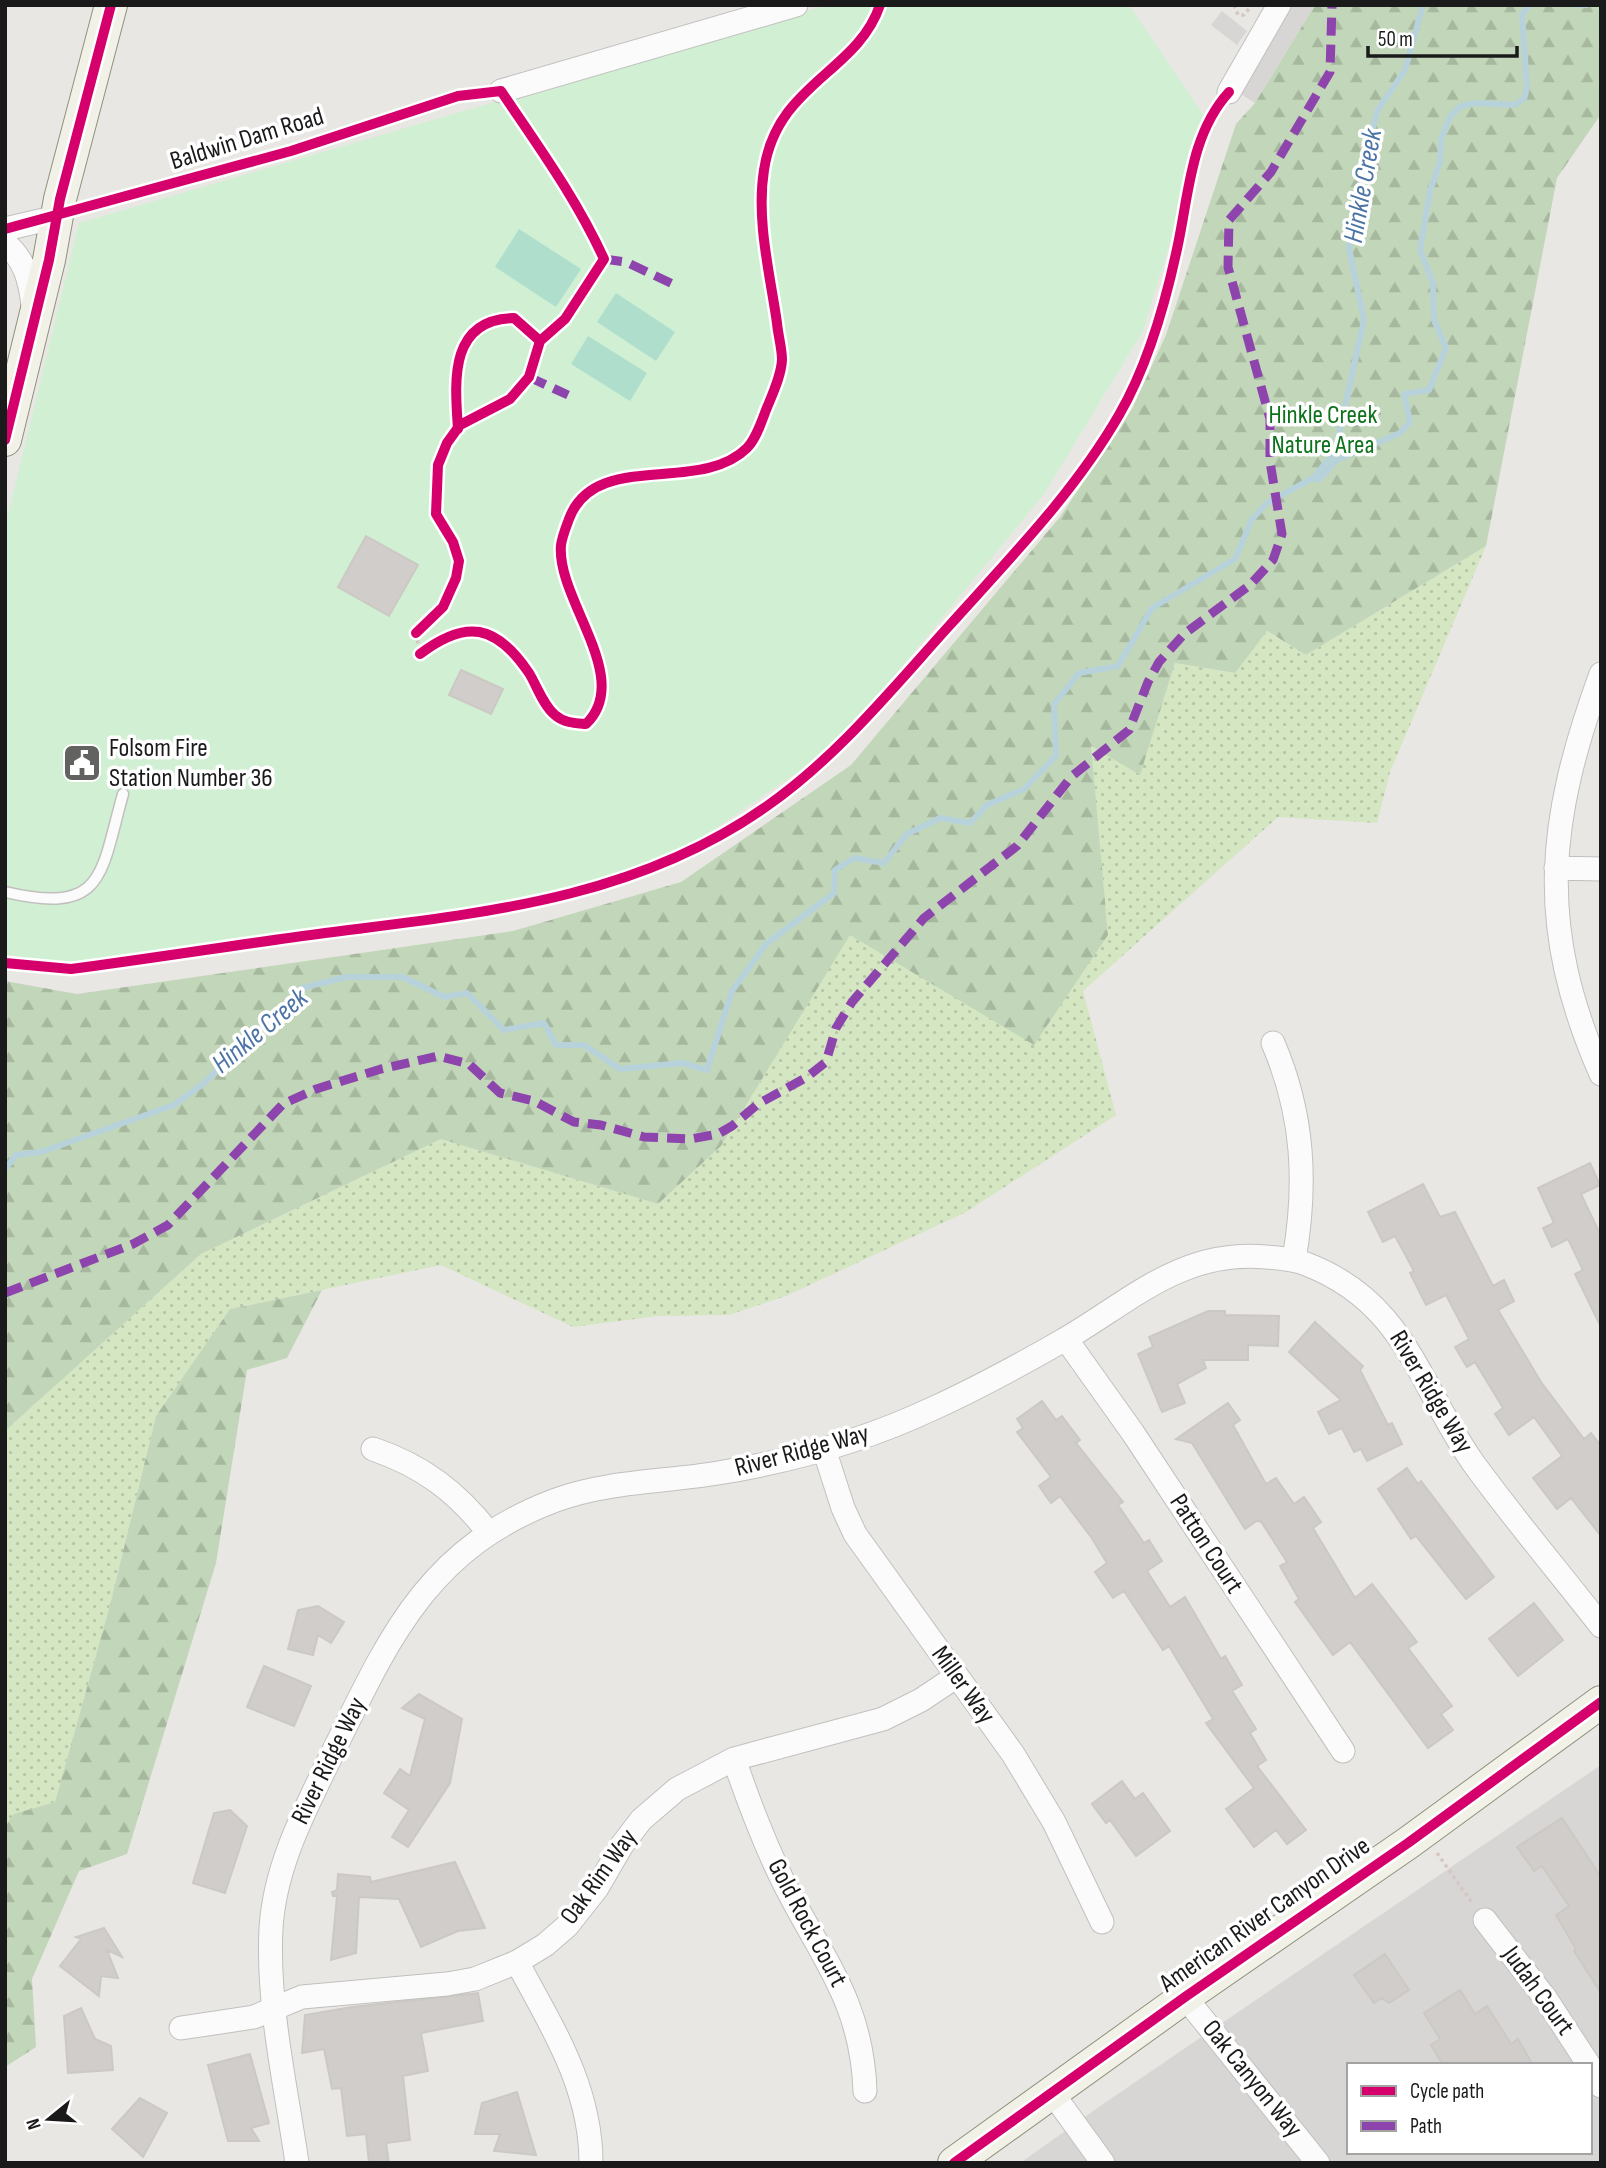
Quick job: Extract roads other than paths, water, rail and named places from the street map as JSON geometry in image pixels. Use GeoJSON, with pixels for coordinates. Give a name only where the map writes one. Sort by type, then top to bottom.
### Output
{"type":"FeatureCollection","features":[{"type":"Feature","properties":{"kind":"main road"},"geometry":{"type":"LineString","coordinates":[[5,440],[57,216],[111,5]]}},
{"type":"Feature","properties":{"kind":"main road","name":"American River Canyon Drive"},"geometry":{"type":"LineString","coordinates":[[954,2163],[1185,1997],[1422,1833],[1601,1702]]}},
{"type":"Feature","properties":{"kind":"street"},"geometry":{"type":"LineString","coordinates":[[501,91],[796,5]]}},
{"type":"Feature","properties":{"kind":"street"},"geometry":{"type":"LineString","coordinates":[[1229,92],[1279,5]]}},
{"type":"Feature","properties":{"kind":"street"},"geometry":{"type":"LineString","coordinates":[[5,229],[57,216]]}},
{"type":"Feature","properties":{"kind":"street"},"geometry":{"type":"LineString","coordinates":[[5,243],[21,261],[30,279],[35,317]]}},
{"type":"Feature","properties":{"kind":"street"},"geometry":{"type":"LineString","coordinates":[[1601,674],[1566,783],[1556,868],[1562,949],[1572,996],[1601,1074]]}},
{"type":"Feature","properties":{"kind":"street"},"geometry":{"type":"LineString","coordinates":[[1556,868],[1601,869]]}},
{"type":"Feature","properties":{"kind":"street"},"geometry":{"type":"LineString","coordinates":[[1273,1043],[1297,1111],[1302,1144],[1302,1211],[1294,1260]]}},
{"type":"Feature","properties":{"kind":"street","name":"River Ridge Way"},"geometry":{"type":"LineString","coordinates":[[297,2163],[271,1974],[271,1924],[276,1891],[296,1828],[397,1627],[439,1575],[489,1534],[529,1512],[592,1490],[716,1474],[824,1449],[932,1409],[1066,1339],[1158,1280],[1192,1264],[1249,1256],[1294,1260],[1338,1279],[1384,1316],[1407,1347],[1442,1415],[1474,1463],[1601,1626]]}},
{"type":"Feature","properties":{"kind":"street","name":"Patton Court"},"geometry":{"type":"LineString","coordinates":[[1066,1339],[1133,1433],[1343,1751]]}},
{"type":"Feature","properties":{"kind":"street"},"geometry":{"type":"LineString","coordinates":[[373,1449],[425,1471],[448,1488],[489,1534]]}},
{"type":"Feature","properties":{"kind":"street","name":"Miller Way"},"geometry":{"type":"LineString","coordinates":[[824,1449],[843,1508],[855,1534],[1013,1754],[1054,1822],[1102,1922]]}},
{"type":"Feature","properties":{"kind":"street","name":"Oak Rim Way"},"geometry":{"type":"LineString","coordinates":[[181,2028],[254,2017],[302,1997],[447,1984],[482,1977],[517,1962],[545,1945],[576,1915],[597,1888],[622,1845],[652,1809],[686,1783],[734,1759],[883,1719],[922,1700],[957,1676]]}},
{"type":"Feature","properties":{"kind":"street","name":"Gold Rock Court"},"geometry":{"type":"LineString","coordinates":[[734,1759],[757,1824],[782,1880],[842,1987],[854,2017],[862,2048],[864,2091]]}},
{"type":"Feature","properties":{"kind":"street","name":"Judah Court"},"geometry":{"type":"LineString","coordinates":[[1485,1920],[1546,1998],[1588,2063]]}},
{"type":"Feature","properties":{"kind":"street"},"geometry":{"type":"LineString","coordinates":[[517,1962],[578,2079],[587,2110],[591,2163]]}},
{"type":"Feature","properties":{"kind":"street","name":"Oak Canyon Way"},"geometry":{"type":"LineString","coordinates":[[1185,1997],[1318,2163]]}},
{"type":"Feature","properties":{"kind":"street","name":"Judah Court"},"geometry":{"type":"LineString","coordinates":[[1592,2070],[1601,2086]]}},
{"type":"Feature","properties":{"kind":"street"},"geometry":{"type":"LineString","coordinates":[[1053,2094],[1102,2163]]}},
{"type":"Feature","properties":{"kind":"lane"},"geometry":{"type":"LineString","coordinates":[[5,892],[50,901],[68,899],[86,891],[101,872],[123,794]]}},
{"type":"Feature","properties":{"kind":"waterway","name":"Hinkle Creek"},"geometry":{"type":"LineString","coordinates":[[5,1169],[16,1155],[41,1152],[174,1105],[204,1083],[302,988],[346,977],[403,977],[444,997],[467,993],[504,1030],[544,1023],[556,1045],[584,1045],[620,1069],[682,1063],[707,1070],[732,991],[766,944],[834,893],[835,870],[854,858],[884,863],[907,834],[940,818],[970,823],[987,805],[1024,789],[1056,756],[1054,704],[1079,673],[1118,666],[1152,608],[1235,559],[1252,519],[1267,503],[1313,478],[1335,452],[1364,320],[1349,248],[1363,168],[1377,111],[1405,70],[1423,5]]}},
{"type":"Feature","properties":{"kind":"waterway"},"geometry":{"type":"LineString","coordinates":[[1313,478],[1319,480],[1337,460],[1400,433],[1410,422],[1404,394],[1429,390],[1446,348],[1434,320],[1433,283],[1420,250],[1430,191],[1440,162],[1441,139],[1451,115],[1461,106],[1475,103],[1514,105],[1524,99],[1527,88],[1522,14],[1530,5]]}},
{"type":"Feature","properties":{"kind":"waterway"},"geometry":{"type":"LineString","coordinates":[[1575,5],[1587,5]]}},
{"type":"Feature","properties":{"kind":"place","name":"Folsom Fire Station Number 36"},"geometry":{"type":"Point","coordinates":[82,763]}},
{"type":"Feature","properties":{"kind":"park label","name":"Hinkle Creek Nature Area"},"geometry":{"type":"Point","coordinates":[1323,430]}}]}
